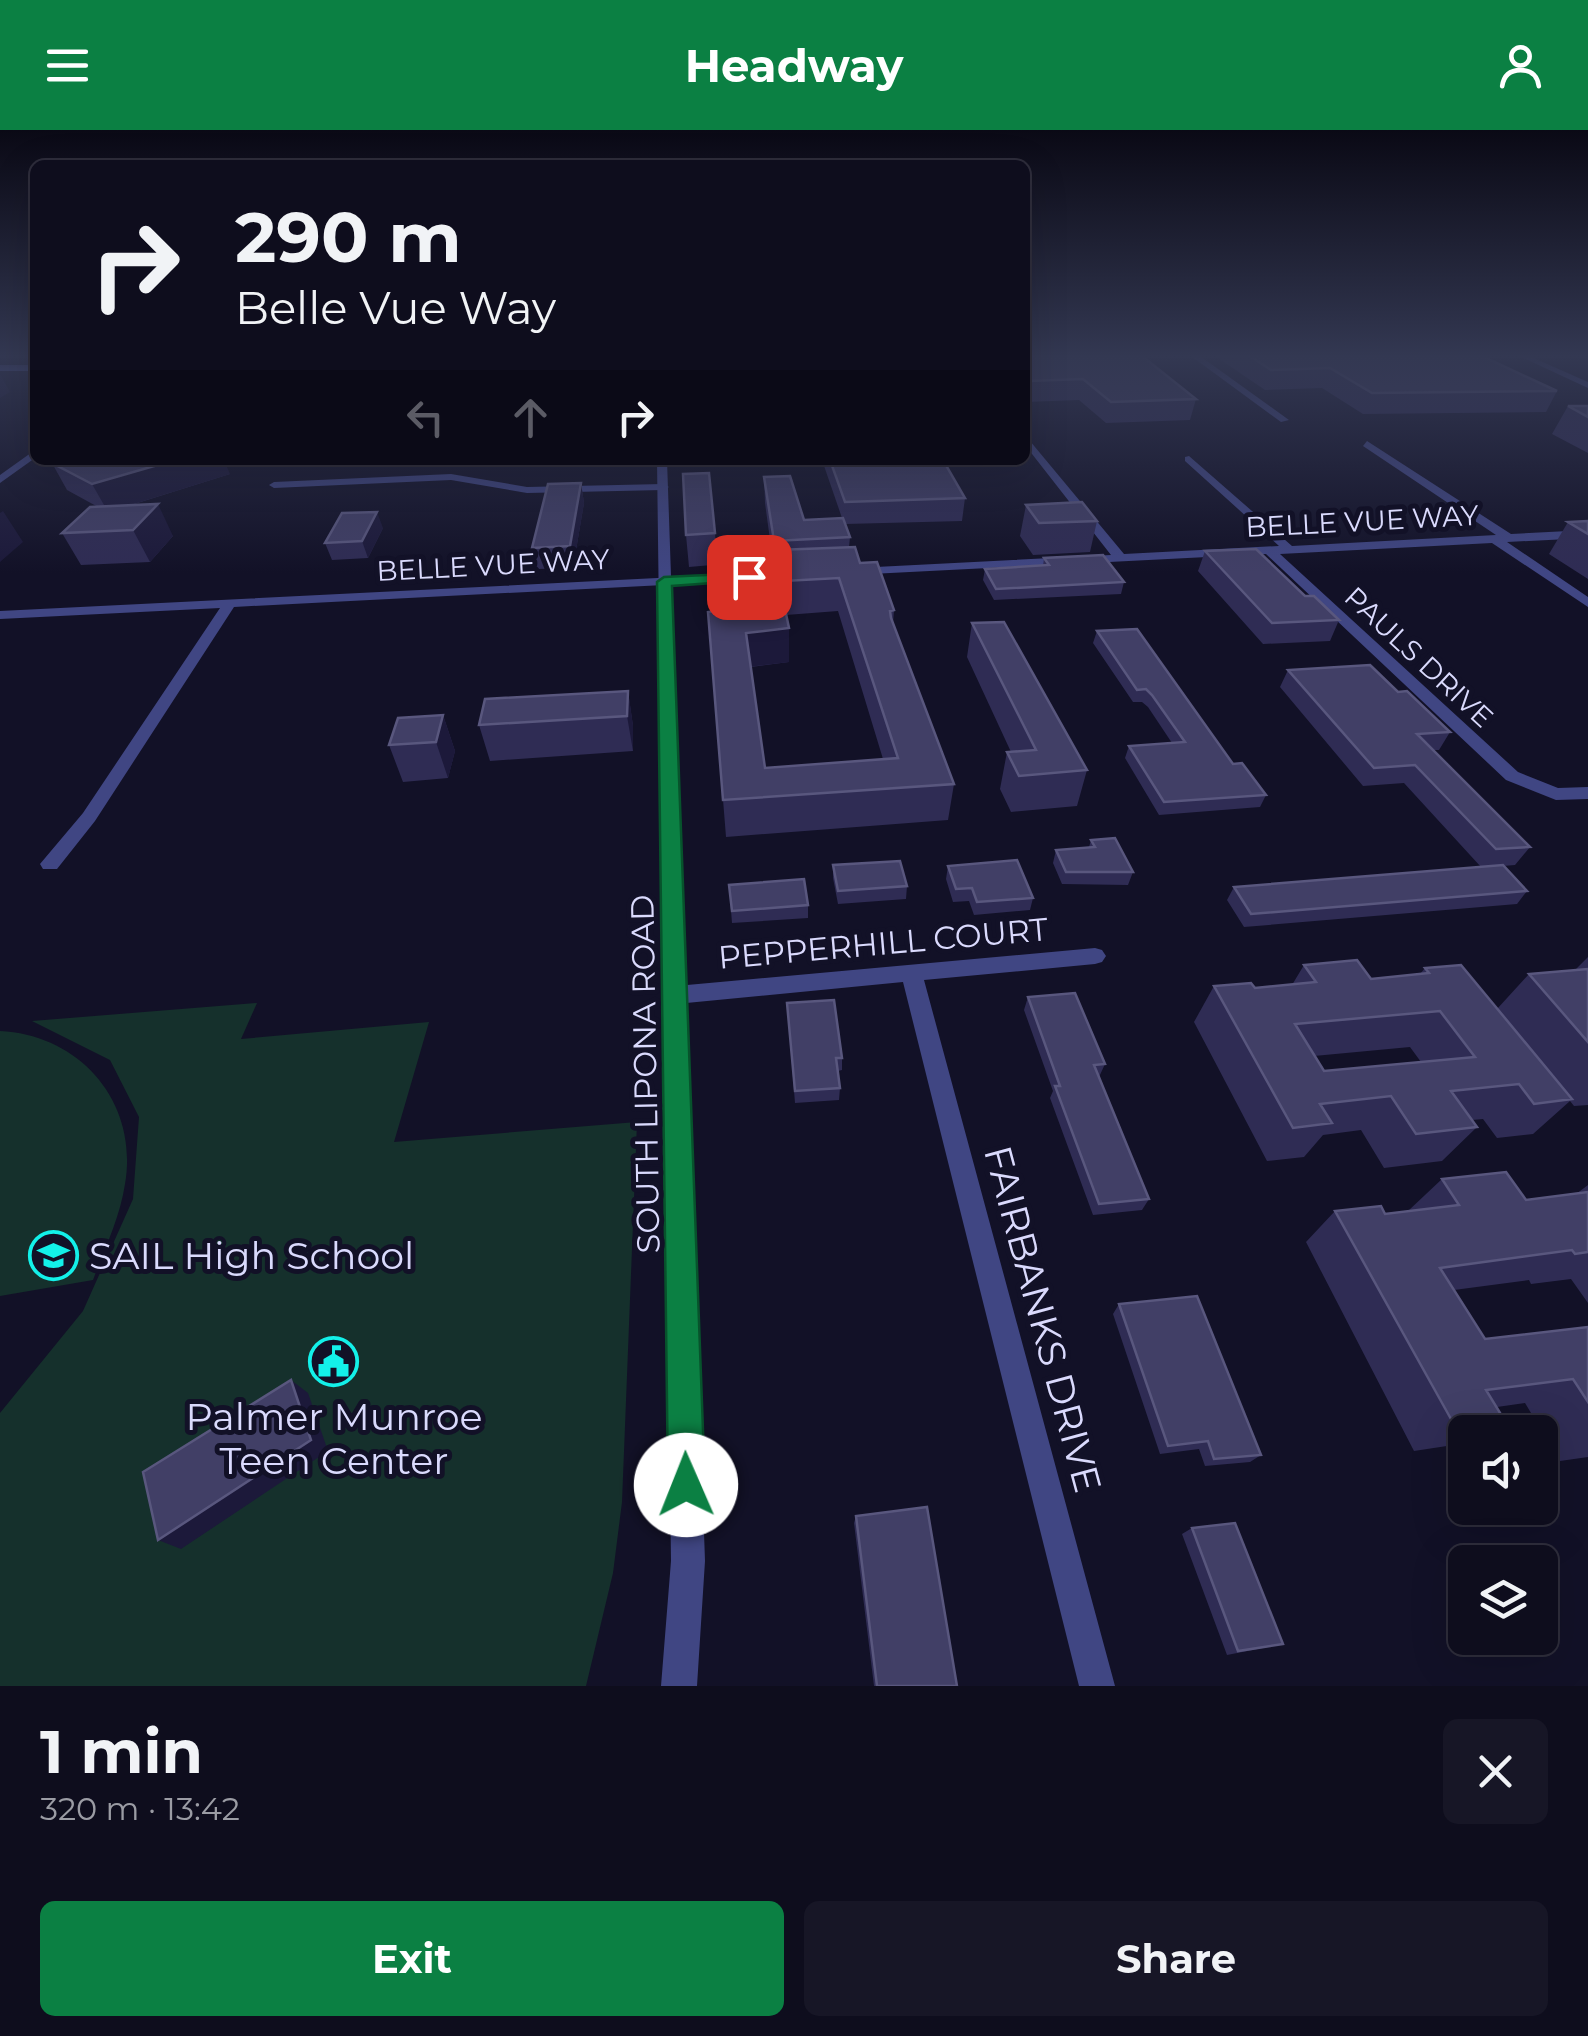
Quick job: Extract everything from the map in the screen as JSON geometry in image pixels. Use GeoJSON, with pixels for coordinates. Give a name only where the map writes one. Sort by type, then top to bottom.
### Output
{"type":"FeatureCollection","features":[{"type":"Feature","properties":{"kind":"street"},"geometry":{"type":"LineString","coordinates":[[1030,444],[1120,558]]}},
{"type":"Feature","properties":{"kind":"street"},"geometry":{"type":"LineString","coordinates":[[1367,444],[1588,603]]}},
{"type":"Feature","properties":{"kind":"street"},"geometry":{"type":"LineString","coordinates":[[0,480],[30,457]]}},
{"type":"Feature","properties":{"kind":"street"},"geometry":{"type":"LineString","coordinates":[[1189,458],[1290,550]]}},
{"type":"Feature","properties":{"kind":"street"},"geometry":{"type":"LineString","coordinates":[[434,477],[439,465]]}},
{"type":"Feature","properties":{"kind":"street","name":"SOUTH LIPONA ROAD"},"geometry":{"type":"LineString","coordinates":[[662,465],[688,1561],[679,1686]]}},
{"type":"Feature","properties":{"kind":"street"},"geometry":{"type":"LineString","coordinates":[[274,485],[434,477],[482,480],[526,490],[663,487]]}},
{"type":"Feature","properties":{"kind":"street","name":"BELLE VUE WAY"},"geometry":{"type":"LineString","coordinates":[[844,572],[1588,534]]}},
{"type":"Feature","properties":{"kind":"street","name":"PAULS DRIVE"},"geometry":{"type":"LineString","coordinates":[[1270,550],[1496,763],[1541,790],[1588,793]]}},
{"type":"Feature","properties":{"kind":"street","name":"BELLE VUE WAY"},"geometry":{"type":"LineString","coordinates":[[0,615],[749,577]]}},
{"type":"Feature","properties":{"kind":"street"},"geometry":{"type":"LineString","coordinates":[[50,864],[89,817],[229,604]]}},
{"type":"Feature","properties":{"kind":"street","name":"PEPPERHILL COURT"},"geometry":{"type":"LineString","coordinates":[[676,995],[1095,956]]}},
{"type":"Feature","properties":{"kind":"street","name":"FAIRBANKS DRIVE"},"geometry":{"type":"LineString","coordinates":[[911,973],[1097,1686]]}},
{"type":"Feature","properties":{"kind":"green space","name":"Palmer Munroe Teen Center"},"geometry":{"type":"Polygon","coordinates":[[[257,1003],[241,1039],[429,1022],[394,1142],[637,1122],[622,1502],[613,1573],[586,1686],[0,1686],[0,1413],[83,1311],[133,1199],[139,1117],[110,1060],[32,1021],[257,1003]]]}},
{"type":"Feature","properties":{"kind":"green space","name":"SAIL High School"},"geometry":{"type":"Polygon","coordinates":[[[0,1031],[29,1035],[56,1045],[79,1060],[113,1101],[123,1126],[127,1154],[123,1196],[93,1280],[0,1296],[0,1031]]]}},
{"type":"Feature","properties":{"kind":"building"},"geometry":{"type":"Polygon","coordinates":[[[56,465],[158,465],[92,484],[56,465]]]}},
{"type":"Feature","properties":{"kind":"building"},"geometry":{"type":"Polygon","coordinates":[[[832,465],[946,465],[965,498],[845,502],[832,465]]]}},
{"type":"Feature","properties":{"kind":"building"},"geometry":{"type":"Polygon","coordinates":[[[709,473],[715,533],[686,535],[683,474],[709,473]]]}},
{"type":"Feature","properties":{"kind":"building"},"geometry":{"type":"Polygon","coordinates":[[[790,476],[804,520],[843,518],[850,537],[774,541],[764,477],[790,476]]]}},
{"type":"Feature","properties":{"kind":"building"},"geometry":{"type":"Polygon","coordinates":[[[581,483],[570,546],[532,548],[548,484],[581,483]]]}},
{"type":"Feature","properties":{"kind":"building"},"geometry":{"type":"Polygon","coordinates":[[[1082,502],[1097,521],[1039,523],[1026,505],[1082,502]]]}},
{"type":"Feature","properties":{"kind":"building"},"geometry":{"type":"Polygon","coordinates":[[[158,504],[133,530],[62,533],[90,507],[158,504]]]}},
{"type":"Feature","properties":{"kind":"building"},"geometry":{"type":"Polygon","coordinates":[[[377,512],[362,541],[325,543],[342,513],[377,512]]]}},
{"type":"Feature","properties":{"kind":"building"},"geometry":{"type":"Polygon","coordinates":[[[1588,521],[1588,534],[1568,522],[1588,521]]]}},
{"type":"Feature","properties":{"kind":"building"},"geometry":{"type":"Polygon","coordinates":[[[855,547],[860,563],[877,562],[894,610],[890,611],[891,618],[954,784],[723,800],[708,612],[716,611],[712,565],[775,562],[789,628],[746,633],[765,768],[898,758],[839,578],[784,581],[777,550],[855,547]]]}},
{"type":"Feature","properties":{"kind":"building"},"geometry":{"type":"Polygon","coordinates":[[[1256,549],[1305,596],[1314,596],[1339,620],[1272,623],[1205,551],[1256,549]]]}},
{"type":"Feature","properties":{"kind":"building"},"geometry":{"type":"Polygon","coordinates":[[[1103,555],[1124,582],[996,589],[985,569],[1049,565],[1044,558],[1103,555]]]}},
{"type":"Feature","properties":{"kind":"building"},"geometry":{"type":"Polygon","coordinates":[[[1004,622],[1087,770],[1019,776],[1007,752],[1036,750],[972,623],[1004,622]]]}},
{"type":"Feature","properties":{"kind":"building"},"geometry":{"type":"Polygon","coordinates":[[[1137,629],[1233,764],[1242,763],[1266,795],[1164,802],[1129,746],[1185,742],[1152,695],[1146,689],[1137,690],[1097,631],[1137,629]]]}},
{"type":"Feature","properties":{"kind":"building"},"geometry":{"type":"Polygon","coordinates":[[[1370,665],[1398,692],[1407,691],[1450,732],[1417,734],[1530,847],[1496,849],[1415,765],[1374,768],[1288,670],[1370,665]]]}},
{"type":"Feature","properties":{"kind":"building"},"geometry":{"type":"Polygon","coordinates":[[[628,691],[627,716],[479,725],[485,699],[628,691]]]}},
{"type":"Feature","properties":{"kind":"building"},"geometry":{"type":"Polygon","coordinates":[[[443,715],[436,742],[389,745],[398,718],[443,715]]]}},
{"type":"Feature","properties":{"kind":"building"},"geometry":{"type":"Polygon","coordinates":[[[1115,838],[1133,872],[1066,872],[1056,850],[1095,847],[1091,840],[1115,838]]]}},
{"type":"Feature","properties":{"kind":"building"},"geometry":{"type":"Polygon","coordinates":[[[1017,860],[1033,898],[977,902],[972,888],[956,889],[948,866],[1017,860]]]}},
{"type":"Feature","properties":{"kind":"building"},"geometry":{"type":"Polygon","coordinates":[[[900,861],[907,886],[838,891],[833,865],[900,861]]]}},
{"type":"Feature","properties":{"kind":"building"},"geometry":{"type":"Polygon","coordinates":[[[1503,865],[1527,891],[1251,914],[1234,887],[1503,865]]]}},
{"type":"Feature","properties":{"kind":"building"},"geometry":{"type":"Polygon","coordinates":[[[804,879],[808,905],[732,911],[729,885],[804,879]]]}},
{"type":"Feature","properties":{"kind":"building"},"geometry":{"type":"Polygon","coordinates":[[[1357,960],[1371,979],[1461,965],[1572,1099],[1534,1104],[1519,1084],[1451,1091],[1477,1127],[1416,1134],[1391,1096],[1320,1104],[1332,1123],[1293,1128],[1214,986],[1251,983],[1255,988],[1316,982],[1304,965],[1357,960]],[[1440,1011],[1295,1024],[1324,1071],[1475,1057],[1440,1011]]]}},
{"type":"Feature","properties":{"kind":"building"},"geometry":{"type":"Polygon","coordinates":[[[1588,969],[1588,1042],[1529,974],[1588,969]]]}},
{"type":"Feature","properties":{"kind":"building"},"geometry":{"type":"Polygon","coordinates":[[[1075,993],[1105,1064],[1094,1065],[1149,1199],[1099,1204],[1055,1086],[1060,1086],[1028,997],[1075,993]]]}},
{"type":"Feature","properties":{"kind":"building"},"geometry":{"type":"Polygon","coordinates":[[[834,1000],[842,1058],[836,1058],[840,1088],[795,1091],[787,1003],[834,1000]]]}},
{"type":"Feature","properties":{"kind":"building"},"geometry":{"type":"Polygon","coordinates":[[[1506,1172],[1526,1200],[1588,1192],[1588,1252],[1575,1254],[1572,1250],[1440,1268],[1485,1339],[1588,1327],[1588,1402],[1573,1379],[1486,1390],[1501,1415],[1449,1415],[1335,1211],[1381,1206],[1385,1214],[1459,1205],[1442,1179],[1506,1172]]]}},
{"type":"Feature","properties":{"kind":"building"},"geometry":{"type":"Polygon","coordinates":[[[1197,1296],[1261,1455],[1214,1459],[1208,1441],[1168,1446],[1119,1304],[1197,1296]]]}},
{"type":"Feature","properties":{"kind":"building"},"geometry":{"type":"Polygon","coordinates":[[[291,1380],[311,1440],[158,1540],[143,1472],[291,1380]]]}},
{"type":"Feature","properties":{"kind":"building"},"geometry":{"type":"Polygon","coordinates":[[[927,1507],[957,1686],[877,1686],[856,1516],[927,1507]]]}},
{"type":"Feature","properties":{"kind":"building"},"geometry":{"type":"Polygon","coordinates":[[[1235,1523],[1283,1644],[1238,1651],[1192,1528],[1235,1523]]]}},
{"type":"Feature","properties":{"kind":"place","name":"SAIL High School"},"geometry":{"type":"Point","coordinates":[54,1255]}},
{"type":"Feature","properties":{"kind":"place","name":"Palmer Munroe Teen Center"},"geometry":{"type":"Point","coordinates":[334,1362]}},
{"type":"Feature","properties":{"kind":"route"},"geometry":{"type":"LineString","coordinates":[[686,1485],[664,582],[749,577]]}}]}
